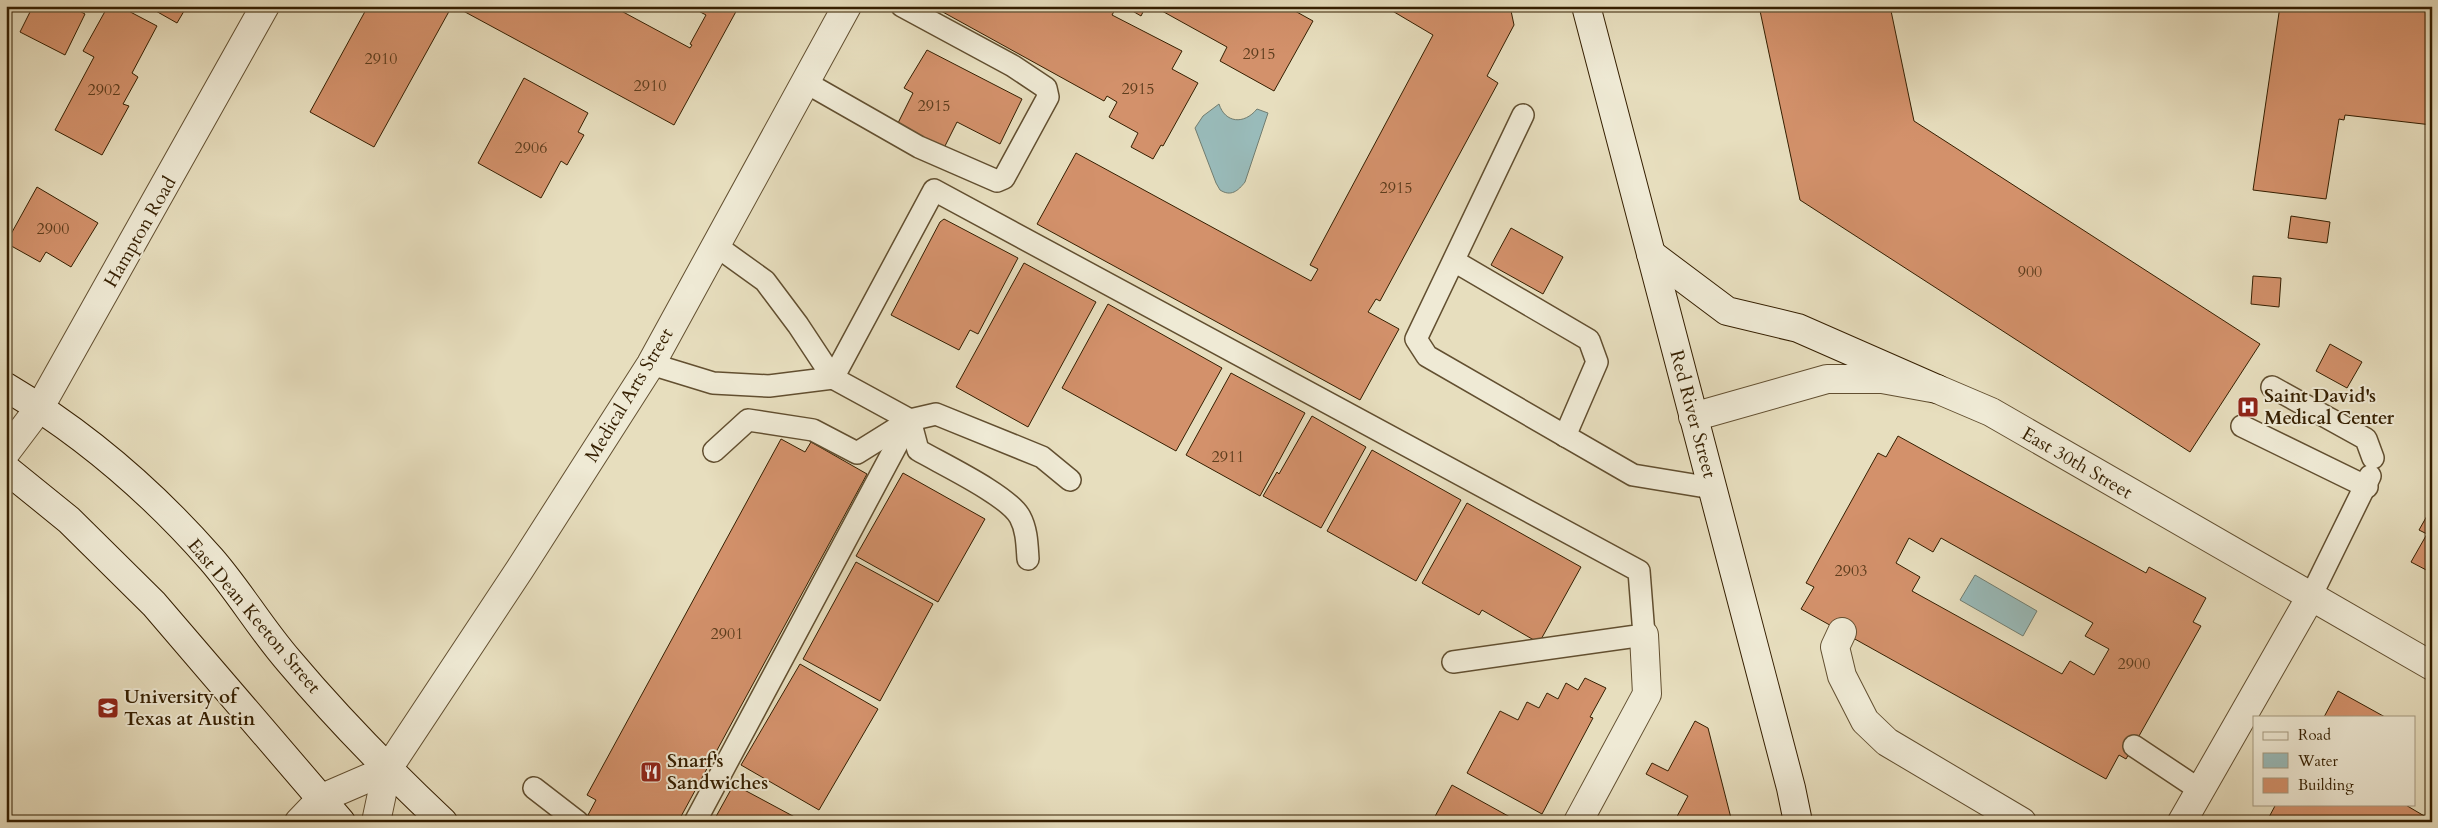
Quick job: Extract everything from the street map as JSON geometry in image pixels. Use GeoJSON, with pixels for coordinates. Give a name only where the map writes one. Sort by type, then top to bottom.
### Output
{"type":"FeatureCollection","features":[{"type":"Feature","properties":{"kind":"street","name":"Hampton Road"},"geometry":{"type":"LineString","coordinates":[[6,452],[40,407],[265,6]]}},
{"type":"Feature","properties":{"kind":"street","name":"Medical Arts Street"},"geometry":{"type":"LineString","coordinates":[[388,770],[520,569],[651,364],[847,6]]}},
{"type":"Feature","properties":{"kind":"street","name":"Red River Street"},"geometry":{"type":"LineString","coordinates":[[1586,6],[1798,822]]}},
{"type":"Feature","properties":{"kind":"street"},"geometry":{"type":"LineString","coordinates":[[1651,254],[1727,311],[1798,328],[1937,389]]}},
{"type":"Feature","properties":{"kind":"street","name":"East 30th Street"},"geometry":{"type":"LineString","coordinates":[[1694,417],[1827,379],[1882,379],[1937,389],[1991,412],[2310,598],[2432,666]]}},
{"type":"Feature","properties":{"kind":"street","name":"East Dean Keeton Street"},"geometry":{"type":"LineString","coordinates":[[6,387],[40,407],[130,478],[211,560],[288,660],[388,770],[444,822]]}},
{"type":"Feature","properties":{"kind":"street"},"geometry":{"type":"LineString","coordinates":[[6,469],[69,520],[154,604],[341,822]]}},
{"type":"Feature","properties":{"kind":"street"},"geometry":{"type":"LineString","coordinates":[[2182,822],[2310,598]]}},
{"type":"Feature","properties":{"kind":"street"},"geometry":{"type":"LineString","coordinates":[[1842,632],[1835,647],[1842,676],[1865,720],[1887,742],[2022,822]]}},
{"type":"Feature","properties":{"kind":"street"},"geometry":{"type":"LineString","coordinates":[[1578,822],[1647,694],[1644,635]]}},
{"type":"Feature","properties":{"kind":"street"},"geometry":{"type":"LineString","coordinates":[[299,822],[322,798],[388,770]]}},
{"type":"Feature","properties":{"kind":"street"},"geometry":{"type":"LineString","coordinates":[[376,822],[388,770]]}},
{"type":"Feature","properties":{"kind":"lane"},"geometry":{"type":"LineString","coordinates":[[805,82],[941,158],[997,182],[1004,178],[1048,97],[1046,88],[1013,66],[902,6]]}},
{"type":"Feature","properties":{"kind":"lane"},"geometry":{"type":"LineString","coordinates":[[1523,115],[1416,338],[1427,356],[1633,475],[1712,488]]}},
{"type":"Feature","properties":{"kind":"lane"},"geometry":{"type":"LineString","coordinates":[[833,378],[934,190],[1639,571],[1644,635],[1453,662]]}},
{"type":"Feature","properties":{"kind":"lane"},"geometry":{"type":"LineString","coordinates":[[715,245],[765,281],[798,325],[833,378],[910,420],[918,450],[1006,502],[1020,517],[1026,532],[1028,559]]}},
{"type":"Feature","properties":{"kind":"lane"},"geometry":{"type":"LineString","coordinates":[[1454,261],[1589,340],[1597,362],[1565,436]]}},
{"type":"Feature","properties":{"kind":"lane"},"geometry":{"type":"LineString","coordinates":[[651,364],[713,383],[769,386],[833,378]]}},
{"type":"Feature","properties":{"kind":"lane"},"geometry":{"type":"LineString","coordinates":[[2272,387],[2366,440],[2370,474],[2310,598]]}},
{"type":"Feature","properties":{"kind":"lane"},"geometry":{"type":"LineString","coordinates":[[714,451],[748,420],[813,430],[857,453],[910,420],[936,414],[1042,457],[1070,480]]}},
{"type":"Feature","properties":{"kind":"lane"},"geometry":{"type":"LineString","coordinates":[[694,822],[910,420]]}},
{"type":"Feature","properties":{"kind":"lane"},"geometry":{"type":"LineString","coordinates":[[2242,426],[2370,474]]}},
{"type":"Feature","properties":{"kind":"lane"},"geometry":{"type":"LineString","coordinates":[[2134,746],[2200,790]]}},
{"type":"Feature","properties":{"kind":"lane"},"geometry":{"type":"LineString","coordinates":[[534,788],[578,822]]}},
{"type":"Feature","properties":{"kind":"water"},"geometry":{"type":"Polygon","coordinates":[[[1219,104],[1226,115],[1235,120],[1246,118],[1257,109],[1268,113],[1245,182],[1240,188],[1231,193],[1220,190],[1216,183],[1195,128],[1203,116],[1219,104]]]}},
{"type":"Feature","properties":{"kind":"water"},"geometry":{"type":"Polygon","coordinates":[[[1975,575],[2037,611],[2023,636],[1960,600],[1975,575]]]}},
{"type":"Feature","properties":{"kind":"building"},"geometry":{"type":"Polygon","coordinates":[[[28,6],[70,6],[85,14],[65,55],[20,32],[32,8],[28,6]]]}},
{"type":"Feature","properties":{"kind":"building"},"geometry":{"type":"Polygon","coordinates":[[[108,6],[119,6],[157,26],[132,73],[138,77],[123,104],[129,106],[102,155],[55,130],[94,57],[83,51],[108,6]]]}},
{"type":"Feature","properties":{"kind":"building"},"geometry":{"type":"Polygon","coordinates":[[[147,6],[187,6],[177,23],[147,6]]]}},
{"type":"Feature","properties":{"kind":"building"},"geometry":{"type":"Polygon","coordinates":[[[368,6],[452,6],[374,147],[310,112],[368,6]]]}},
{"type":"Feature","properties":{"kind":"building"},"geometry":{"type":"Polygon","coordinates":[[[454,6],[612,6],[690,48],[692,45],[690,44],[706,15],[689,6],[739,6],[674,125],[454,6]]]}},
{"type":"Feature","properties":{"kind":"building"},"geometry":{"type":"Polygon","coordinates":[[[943,6],[1117,6],[1112,15],[1182,51],[1172,69],[1198,83],[1163,146],[1161,145],[1153,159],[1131,147],[1138,133],[1109,117],[1117,102],[1107,96],[1104,101],[941,11],[943,6]]]}},
{"type":"Feature","properties":{"kind":"building"},"geometry":{"type":"Polygon","coordinates":[[[1124,6],[1146,6],[1141,16],[1124,6]]]}},
{"type":"Feature","properties":{"kind":"building"},"geometry":{"type":"Polygon","coordinates":[[[1153,6],[1286,6],[1313,21],[1274,91],[1220,61],[1227,47],[1153,6]]]}},
{"type":"Feature","properties":{"kind":"building"},"geometry":{"type":"Polygon","coordinates":[[[1384,6],[1510,6],[1514,25],[1487,76],[1498,83],[1380,301],[1376,299],[1368,312],[1399,329],[1360,400],[1037,224],[1076,153],[1311,281],[1318,269],[1310,265],[1433,35],[1384,6]]]}},
{"type":"Feature","properties":{"kind":"building"},"geometry":{"type":"Polygon","coordinates":[[[1759,6],[1890,6],[1914,121],[2260,344],[2190,452],[1800,200],[1759,6]]]}},
{"type":"Feature","properties":{"kind":"building"},"geometry":{"type":"Polygon","coordinates":[[[2280,6],[2432,6],[2432,125],[2345,115],[2344,120],[2339,119],[2326,199],[2253,190],[2280,6]]]}},
{"type":"Feature","properties":{"kind":"building"},"geometry":{"type":"Polygon","coordinates":[[[927,50],[1022,99],[1000,144],[957,122],[942,152],[895,129],[913,93],[904,88],[927,50]]]}},
{"type":"Feature","properties":{"kind":"building"},"geometry":{"type":"Polygon","coordinates":[[[524,78],[588,113],[578,132],[584,135],[567,165],[561,161],[541,198],[478,163],[524,78]]]}},
{"type":"Feature","properties":{"kind":"building"},"geometry":{"type":"Polygon","coordinates":[[[37,187],[98,223],[71,267],[46,252],[40,262],[6,243],[37,187]]]}},
{"type":"Feature","properties":{"kind":"building"},"geometry":{"type":"Polygon","coordinates":[[[2291,216],[2330,222],[2327,243],[2288,238],[2291,216]]]}},
{"type":"Feature","properties":{"kind":"building"},"geometry":{"type":"Polygon","coordinates":[[[944,219],[1018,258],[978,334],[970,330],[959,350],[891,315],[940,222],[944,219]]]}},
{"type":"Feature","properties":{"kind":"building"},"geometry":{"type":"Polygon","coordinates":[[[1511,228],[1563,257],[1543,294],[1491,265],[1511,228]]]}},
{"type":"Feature","properties":{"kind":"building"},"geometry":{"type":"Polygon","coordinates":[[[1024,263],[1096,302],[1028,427],[956,387],[1024,263]]]}},
{"type":"Feature","properties":{"kind":"building"},"geometry":{"type":"Polygon","coordinates":[[[2253,276],[2281,278],[2279,307],[2251,304],[2253,276]]]}},
{"type":"Feature","properties":{"kind":"building"},"geometry":{"type":"Polygon","coordinates":[[[1108,304],[1222,368],[1176,451],[1062,388],[1108,304]]]}},
{"type":"Feature","properties":{"kind":"building"},"geometry":{"type":"Polygon","coordinates":[[[2330,344],[2362,362],[2347,388],[2316,371],[2330,344]]]}},
{"type":"Feature","properties":{"kind":"building"},"geometry":{"type":"Polygon","coordinates":[[[1231,373],[1305,413],[1260,496],[1186,455],[1231,373]]]}},
{"type":"Feature","properties":{"kind":"building"},"geometry":{"type":"Polygon","coordinates":[[[1312,416],[1366,447],[1321,528],[1263,496],[1277,472],[1279,474],[1312,416]]]}},
{"type":"Feature","properties":{"kind":"building"},"geometry":{"type":"Polygon","coordinates":[[[1898,436],[2146,573],[2149,567],[2206,598],[2193,622],[2201,626],[2126,759],[2119,755],[2106,779],[1801,609],[1814,587],[1806,583],[1878,453],[1886,457],[1898,436]],[[1909,538],[1896,563],[1920,577],[1912,591],[2062,674],[2070,661],[2094,675],[2109,649],[2085,636],[2093,623],[1941,538],[1933,552],[1909,538]]]}},
{"type":"Feature","properties":{"kind":"building"},"geometry":{"type":"Polygon","coordinates":[[[781,439],[805,452],[811,442],[867,474],[678,822],[636,822],[630,818],[628,822],[601,822],[588,815],[596,800],[587,795],[781,439]]]}},
{"type":"Feature","properties":{"kind":"building"},"geometry":{"type":"Polygon","coordinates":[[[1372,450],[1461,500],[1416,581],[1327,531],[1372,450]]]}},
{"type":"Feature","properties":{"kind":"building"},"geometry":{"type":"Polygon","coordinates":[[[903,473],[985,519],[938,602],[856,556],[903,473]]]}},
{"type":"Feature","properties":{"kind":"building"},"geometry":{"type":"Polygon","coordinates":[[[1467,503],[1581,567],[1539,643],[1482,610],[1479,615],[1422,583],[1467,503]]]}},
{"type":"Feature","properties":{"kind":"building"},"geometry":{"type":"Polygon","coordinates":[[[2432,507],[2432,573],[2411,562],[2427,534],[2419,530],[2432,507]]]}},
{"type":"Feature","properties":{"kind":"building"},"geometry":{"type":"Polygon","coordinates":[[[856,562],[933,604],[880,701],[803,659],[856,562]]]}},
{"type":"Feature","properties":{"kind":"building"},"geometry":{"type":"Polygon","coordinates":[[[800,664],[878,709],[819,810],[741,765],[800,664]]]}},
{"type":"Feature","properties":{"kind":"building"},"geometry":{"type":"Polygon","coordinates":[[[1585,678],[1606,688],[1590,717],[1593,718],[1542,814],[1467,773],[1500,711],[1518,720],[1527,702],[1539,708],[1547,693],[1558,699],[1566,683],[1578,690],[1585,678]]]}},
{"type":"Feature","properties":{"kind":"building"},"geometry":{"type":"Polygon","coordinates":[[[2338,691],[2383,716],[2325,716],[2338,691]]]}},
{"type":"Feature","properties":{"kind":"building"},"geometry":{"type":"Polygon","coordinates":[[[1695,721],[1708,728],[1732,822],[1674,822],[1688,796],[1646,774],[1652,763],[1668,771],[1695,721]]]}},
{"type":"Feature","properties":{"kind":"building"},"geometry":{"type":"Polygon","coordinates":[[[735,785],[804,822],[713,822],[735,785]]]}},
{"type":"Feature","properties":{"kind":"building"},"geometry":{"type":"Polygon","coordinates":[[[1452,785],[1519,822],[1432,822],[1452,785]]]}},
{"type":"Feature","properties":{"kind":"building"},"geometry":{"type":"Polygon","coordinates":[[[2275,806],[2407,806],[2426,817],[2432,807],[2432,822],[2273,822],[2268,819],[2275,806]]]}},
{"type":"Feature","properties":{"kind":"place","name":"Saint David's Medical Center"},"geometry":{"type":"Point","coordinates":[2248,407]}},
{"type":"Feature","properties":{"kind":"place","name":"University of Texas at Austin"},"geometry":{"type":"Point","coordinates":[108,708]}},
{"type":"Feature","properties":{"kind":"place","name":"Snarf's Sandwiches"},"geometry":{"type":"Point","coordinates":[651,772]}}]}
